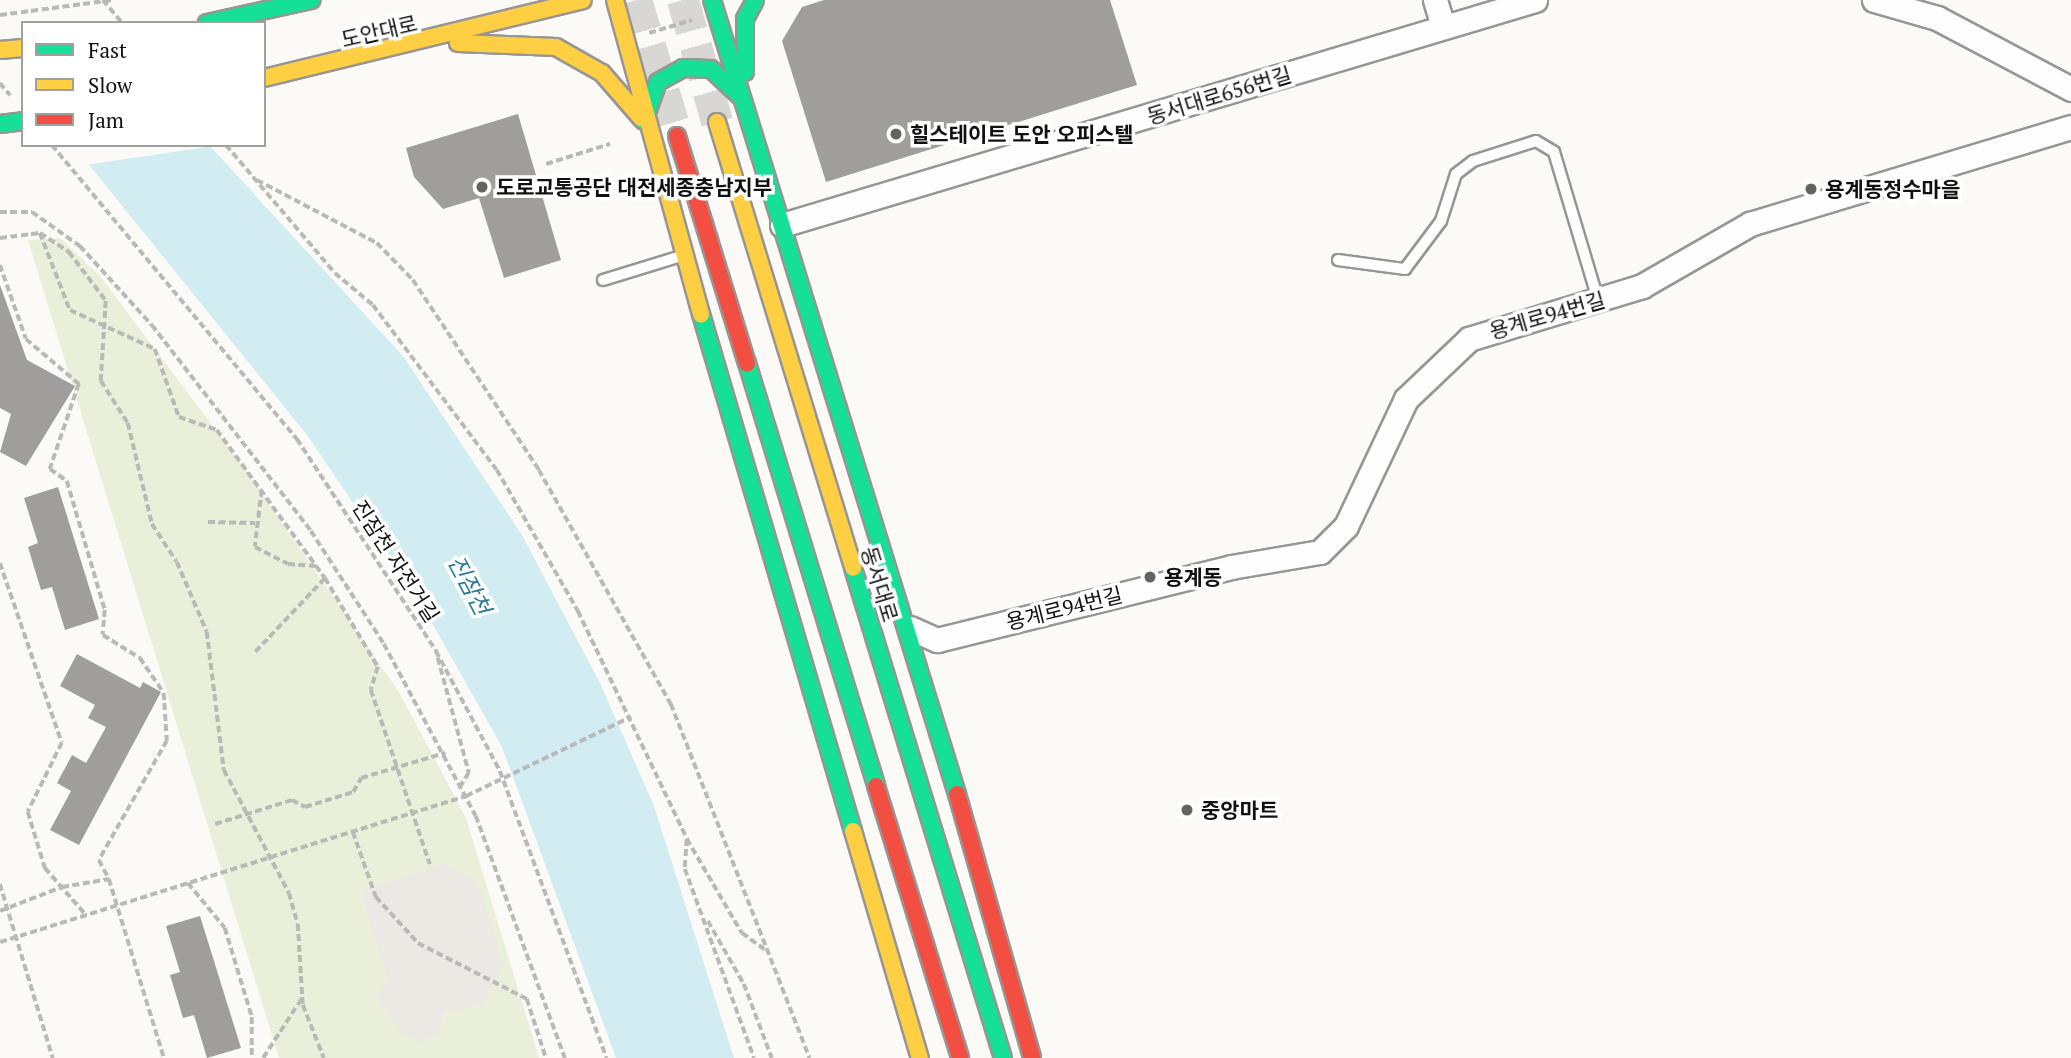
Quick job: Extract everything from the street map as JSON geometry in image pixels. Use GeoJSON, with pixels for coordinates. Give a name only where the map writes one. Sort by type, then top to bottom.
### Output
{"type":"FeatureCollection","features":[{"type":"Feature","properties":{"kind":"street"},"geometry":{"type":"LineString","coordinates":[[216,21],[311,0]]}},
{"type":"Feature","properties":{"kind":"street","name":"도안대로"},"geometry":{"type":"LineString","coordinates":[[266,78],[421,43],[583,0]]}},
{"type":"Feature","properties":{"kind":"street"},"geometry":{"type":"LineString","coordinates":[[615,0],[643,121],[902,1006],[920,1058]]}},
{"type":"Feature","properties":{"kind":"street"},"geometry":{"type":"LineString","coordinates":[[744,101],[745,19],[755,0]]}},
{"type":"Feature","properties":{"kind":"street"},"geometry":{"type":"LineString","coordinates":[[1435,0],[1443,27]]}},
{"type":"Feature","properties":{"kind":"street","name":"동서대로656번길"},"geometry":{"type":"LineString","coordinates":[[782,225],[1535,0]]}},
{"type":"Feature","properties":{"kind":"street"},"geometry":{"type":"LineString","coordinates":[[1874,0],[1937,18],[2071,89]]}},
{"type":"Feature","properties":{"kind":"street"},"geometry":{"type":"LineString","coordinates":[[714,6],[910,628],[1032,1058]]}},
{"type":"Feature","properties":{"kind":"street"},"geometry":{"type":"LineString","coordinates":[[421,43],[556,47],[602,73],[643,121]]}},
{"type":"Feature","properties":{"kind":"street"},"geometry":{"type":"LineString","coordinates":[[0,50],[21,48]]}},
{"type":"Feature","properties":{"kind":"street"},"geometry":{"type":"LineString","coordinates":[[643,121],[658,82],[683,68],[711,69],[744,101]]}},
{"type":"Feature","properties":{"kind":"street"},"geometry":{"type":"LineString","coordinates":[[0,124],[21,121]]}},
{"type":"Feature","properties":{"kind":"street","name":"동서대로"},"geometry":{"type":"LineString","coordinates":[[717,122],[1003,1058]]}},
{"type":"Feature","properties":{"kind":"street","name":"용계로94번길"},"geometry":{"type":"LineString","coordinates":[[910,628],[937,640],[1231,567],[1320,552],[1346,526],[1406,399],[1441,362],[1496,327],[1599,302],[1642,286],[1750,224],[2071,127]]}},
{"type":"Feature","properties":{"kind":"street"},"geometry":{"type":"LineString","coordinates":[[677,136],[960,1058]]}},
{"type":"Feature","properties":{"kind":"street"},"geometry":{"type":"LineString","coordinates":[[902,1006],[910,1058]]}},
{"type":"Feature","properties":{"kind":"lane"},"geometry":{"type":"LineString","coordinates":[[1338,260],[1405,269],[1441,221],[1456,174],[1473,161],[1536,142],[1554,152],[1599,302]]}},
{"type":"Feature","properties":{"kind":"lane"},"geometry":{"type":"LineString","coordinates":[[603,280],[684,255]]}},
{"type":"Feature","properties":{"kind":"path"},"geometry":{"type":"LineString","coordinates":[[103,0],[120,21]]}},
{"type":"Feature","properties":{"kind":"path"},"geometry":{"type":"LineString","coordinates":[[0,15],[113,0]]}},
{"type":"Feature","properties":{"kind":"path"},"geometry":{"type":"LineString","coordinates":[[624,41],[714,6]]}},
{"type":"Feature","properties":{"kind":"path"},"geometry":{"type":"LineString","coordinates":[[546,164],[610,144]]}},
{"type":"Feature","properties":{"kind":"path","name":"진잠천 자전거길"},"geometry":{"type":"LineString","coordinates":[[54,147],[297,439],[438,655],[502,776],[607,1058]]}},
{"type":"Feature","properties":{"kind":"path"},"geometry":{"type":"LineString","coordinates":[[228,147],[335,273],[373,305],[497,470],[631,717],[687,839],[742,933],[768,952]]}},
{"type":"Feature","properties":{"kind":"path"},"geometry":{"type":"LineString","coordinates":[[253,177],[377,243],[413,280],[604,576],[671,704],[810,1058]]}},
{"type":"Feature","properties":{"kind":"path"},"geometry":{"type":"LineString","coordinates":[[0,212],[32,212],[58,225],[152,326],[311,531],[445,753],[466,796],[565,1058]]}},
{"type":"Feature","properties":{"kind":"path"},"geometry":{"type":"LineString","coordinates":[[0,238],[40,233],[101,286],[101,381],[128,423],[152,524],[177,562],[207,632],[224,770],[270,858],[298,924],[303,997],[309,1031],[324,1058]]}},
{"type":"Feature","properties":{"kind":"path"},"geometry":{"type":"LineString","coordinates":[[40,233],[70,310],[155,349],[179,417],[217,430],[324,578],[378,667],[371,690],[430,864]]}},
{"type":"Feature","properties":{"kind":"path"},"geometry":{"type":"LineString","coordinates":[[0,265],[26,339],[79,384],[50,469],[67,481],[105,610],[103,635],[140,658],[164,693],[166,741],[99,860],[109,879],[115,906],[164,1058]]}},
{"type":"Feature","properties":{"kind":"path"},"geometry":{"type":"LineString","coordinates":[[262,489],[255,523],[255,547],[264,556],[316,566]]}},
{"type":"Feature","properties":{"kind":"path"},"geometry":{"type":"LineString","coordinates":[[208,522],[255,523]]}},
{"type":"Feature","properties":{"kind":"path"},"geometry":{"type":"LineString","coordinates":[[0,563],[62,743],[28,812],[45,868],[86,915]]}},
{"type":"Feature","properties":{"kind":"path"},"geometry":{"type":"LineString","coordinates":[[255,652],[324,578]]}},
{"type":"Feature","properties":{"kind":"path"},"geometry":{"type":"LineString","coordinates":[[438,655],[469,773],[461,786]]}},
{"type":"Feature","properties":{"kind":"path"},"geometry":{"type":"LineString","coordinates":[[0,942],[466,796],[522,766],[631,717]]}},
{"type":"Feature","properties":{"kind":"path"},"geometry":{"type":"LineString","coordinates":[[215,824],[292,800],[305,807],[398,767],[445,753]]}},
{"type":"Feature","properties":{"kind":"path"},"geometry":{"type":"LineString","coordinates":[[353,832],[376,897],[418,943],[527,999],[546,1058]]}},
{"type":"Feature","properties":{"kind":"path"},"geometry":{"type":"LineString","coordinates":[[687,839],[685,869],[754,1058]]}},
{"type":"Feature","properties":{"kind":"path"},"geometry":{"type":"LineString","coordinates":[[0,911],[7,906],[62,887],[109,879]]}},
{"type":"Feature","properties":{"kind":"path"},"geometry":{"type":"LineString","coordinates":[[188,883],[225,928],[252,1017],[251,1058]]}},
{"type":"Feature","properties":{"kind":"path"},"geometry":{"type":"LineString","coordinates":[[0,884],[53,1058]]}},
{"type":"Feature","properties":{"kind":"path"},"geometry":{"type":"LineString","coordinates":[[704,915],[744,984],[772,1058]]}},
{"type":"Feature","properties":{"kind":"path"},"geometry":{"type":"LineString","coordinates":[[263,1058],[303,997]]}},
{"type":"Feature","properties":{"kind":"green space"},"geometry":{"type":"Polygon","coordinates":[[[60,238],[100,276],[242,465],[399,692],[466,818],[539,1058],[279,1058],[28,240],[60,238]]]}},
{"type":"Feature","properties":{"kind":"shaded area"},"geometry":{"type":"Polygon","coordinates":[[[445,863],[478,883],[504,967],[484,1004],[443,1013],[439,1032],[421,1043],[402,1034],[376,997],[388,978],[360,891],[445,863]]]}},
{"type":"Feature","properties":{"kind":"water","name":"진잠천"},"geometry":{"type":"Polygon","coordinates":[[[75,147],[211,147],[403,356],[522,535],[600,683],[654,806],[734,1058],[616,1058],[502,747],[419,600],[307,435],[75,147]]]}},
{"type":"Feature","properties":{"kind":"pier"},"geometry":{"type":"Polygon","coordinates":[[[50,0],[95,0],[111,21],[21,21],[21,86],[0,63],[0,7],[50,0]]]}},
{"type":"Feature","properties":{"kind":"pier"},"geometry":{"type":"Polygon","coordinates":[[[71,147],[207,147],[85,165],[71,147]]]}},
{"type":"Feature","properties":{"kind":"building","name":"힐스테이트 도안 오피스텔"},"geometry":{"type":"Polygon","coordinates":[[[824,0],[1110,0],[1137,85],[826,182],[782,41],[802,7],[824,0]]]}},
{"type":"Feature","properties":{"kind":"building","name":"도로교통공단 대전세종충남지부"},"geometry":{"type":"Polygon","coordinates":[[[518,114],[561,260],[504,278],[479,198],[443,209],[414,177],[406,148],[518,114]]]}},
{"type":"Feature","properties":{"kind":"building"},"geometry":{"type":"Polygon","coordinates":[[[0,285],[27,360],[75,386],[26,466],[0,452],[11,414],[0,408],[0,285]]]}},
{"type":"Feature","properties":{"kind":"building"},"geometry":{"type":"Polygon","coordinates":[[[58,487],[99,619],[65,630],[52,587],[41,590],[28,547],[38,543],[24,498],[58,487]]]}},
{"type":"Feature","properties":{"kind":"building"},"geometry":{"type":"Polygon","coordinates":[[[77,654],[140,688],[143,682],[161,692],[79,845],[50,830],[71,791],[57,783],[72,755],[86,763],[106,727],[88,718],[95,705],[60,686],[77,654]]]}},
{"type":"Feature","properties":{"kind":"building"},"geometry":{"type":"Polygon","coordinates":[[[200,916],[241,1048],[207,1058],[194,1015],[183,1018],[170,975],[180,972],[166,926],[200,916]]]}},
{"type":"Feature","properties":{"kind":"tunnel"},"geometry":{"type":"LineString","coordinates":[[636,0],[677,136]]}},
{"type":"Feature","properties":{"kind":"tunnel"},"geometry":{"type":"LineString","coordinates":[[683,0],[717,122]]}},
{"type":"Feature","properties":{"kind":"traffic: fast"},"geometry":{"type":"LineString","coordinates":[[216,21],[311,0]]}},
{"type":"Feature","properties":{"kind":"traffic: fast"},"geometry":{"type":"LineString","coordinates":[[712,0],[957,794]]}},
{"type":"Feature","properties":{"kind":"traffic: fast"},"geometry":{"type":"LineString","coordinates":[[745,72],[745,19],[755,0]]}},
{"type":"Feature","properties":{"kind":"traffic: fast"},"geometry":{"type":"LineString","coordinates":[[644,121],[658,82],[683,68],[711,69],[742,98]]}},
{"type":"Feature","properties":{"kind":"traffic: fast"},"geometry":{"type":"LineString","coordinates":[[0,124],[21,121]]}},
{"type":"Feature","properties":{"kind":"traffic: fast"},"geometry":{"type":"LineString","coordinates":[[701,314],[853,831]]}},
{"type":"Feature","properties":{"kind":"traffic: fast"},"geometry":{"type":"LineString","coordinates":[[747,363],[876,786]]}},
{"type":"Feature","properties":{"kind":"traffic: fast"},"geometry":{"type":"LineString","coordinates":[[853,568],[1003,1058]]}},
{"type":"Feature","properties":{"kind":"traffic: slow"},"geometry":{"type":"LineString","coordinates":[[266,78],[583,0]]}},
{"type":"Feature","properties":{"kind":"traffic: slow"},"geometry":{"type":"LineString","coordinates":[[615,0],[701,314]]}},
{"type":"Feature","properties":{"kind":"traffic: slow"},"geometry":{"type":"LineString","coordinates":[[458,43],[556,47],[602,73],[641,118]]}},
{"type":"Feature","properties":{"kind":"traffic: slow"},"geometry":{"type":"LineString","coordinates":[[0,50],[21,48]]}},
{"type":"Feature","properties":{"kind":"traffic: slow"},"geometry":{"type":"LineString","coordinates":[[717,122],[853,568]]}},
{"type":"Feature","properties":{"kind":"traffic: slow"},"geometry":{"type":"LineString","coordinates":[[853,831],[920,1058]]}},
{"type":"Feature","properties":{"kind":"traffic: jam"},"geometry":{"type":"LineString","coordinates":[[677,136],[747,363]]}},
{"type":"Feature","properties":{"kind":"traffic: jam"},"geometry":{"type":"LineString","coordinates":[[876,786],[960,1058]]}},
{"type":"Feature","properties":{"kind":"traffic: jam"},"geometry":{"type":"LineString","coordinates":[[957,794],[1032,1058]]}},
{"type":"Feature","properties":{"kind":"place","name":"힐스테이트 도안 오피스텔"},"geometry":{"type":"Point","coordinates":[896,134]}},
{"type":"Feature","properties":{"kind":"place","name":"도로교통공단 대전세종충남지부"},"geometry":{"type":"Point","coordinates":[482,187]}},
{"type":"Feature","properties":{"kind":"place","name":"용계동정수마을"},"geometry":{"type":"Point","coordinates":[1811,189]}},
{"type":"Feature","properties":{"kind":"place","name":"용계동"},"geometry":{"type":"Point","coordinates":[1150,577]}},
{"type":"Feature","properties":{"kind":"place","name":"중앙마트"},"geometry":{"type":"Point","coordinates":[1187,810]}}]}
